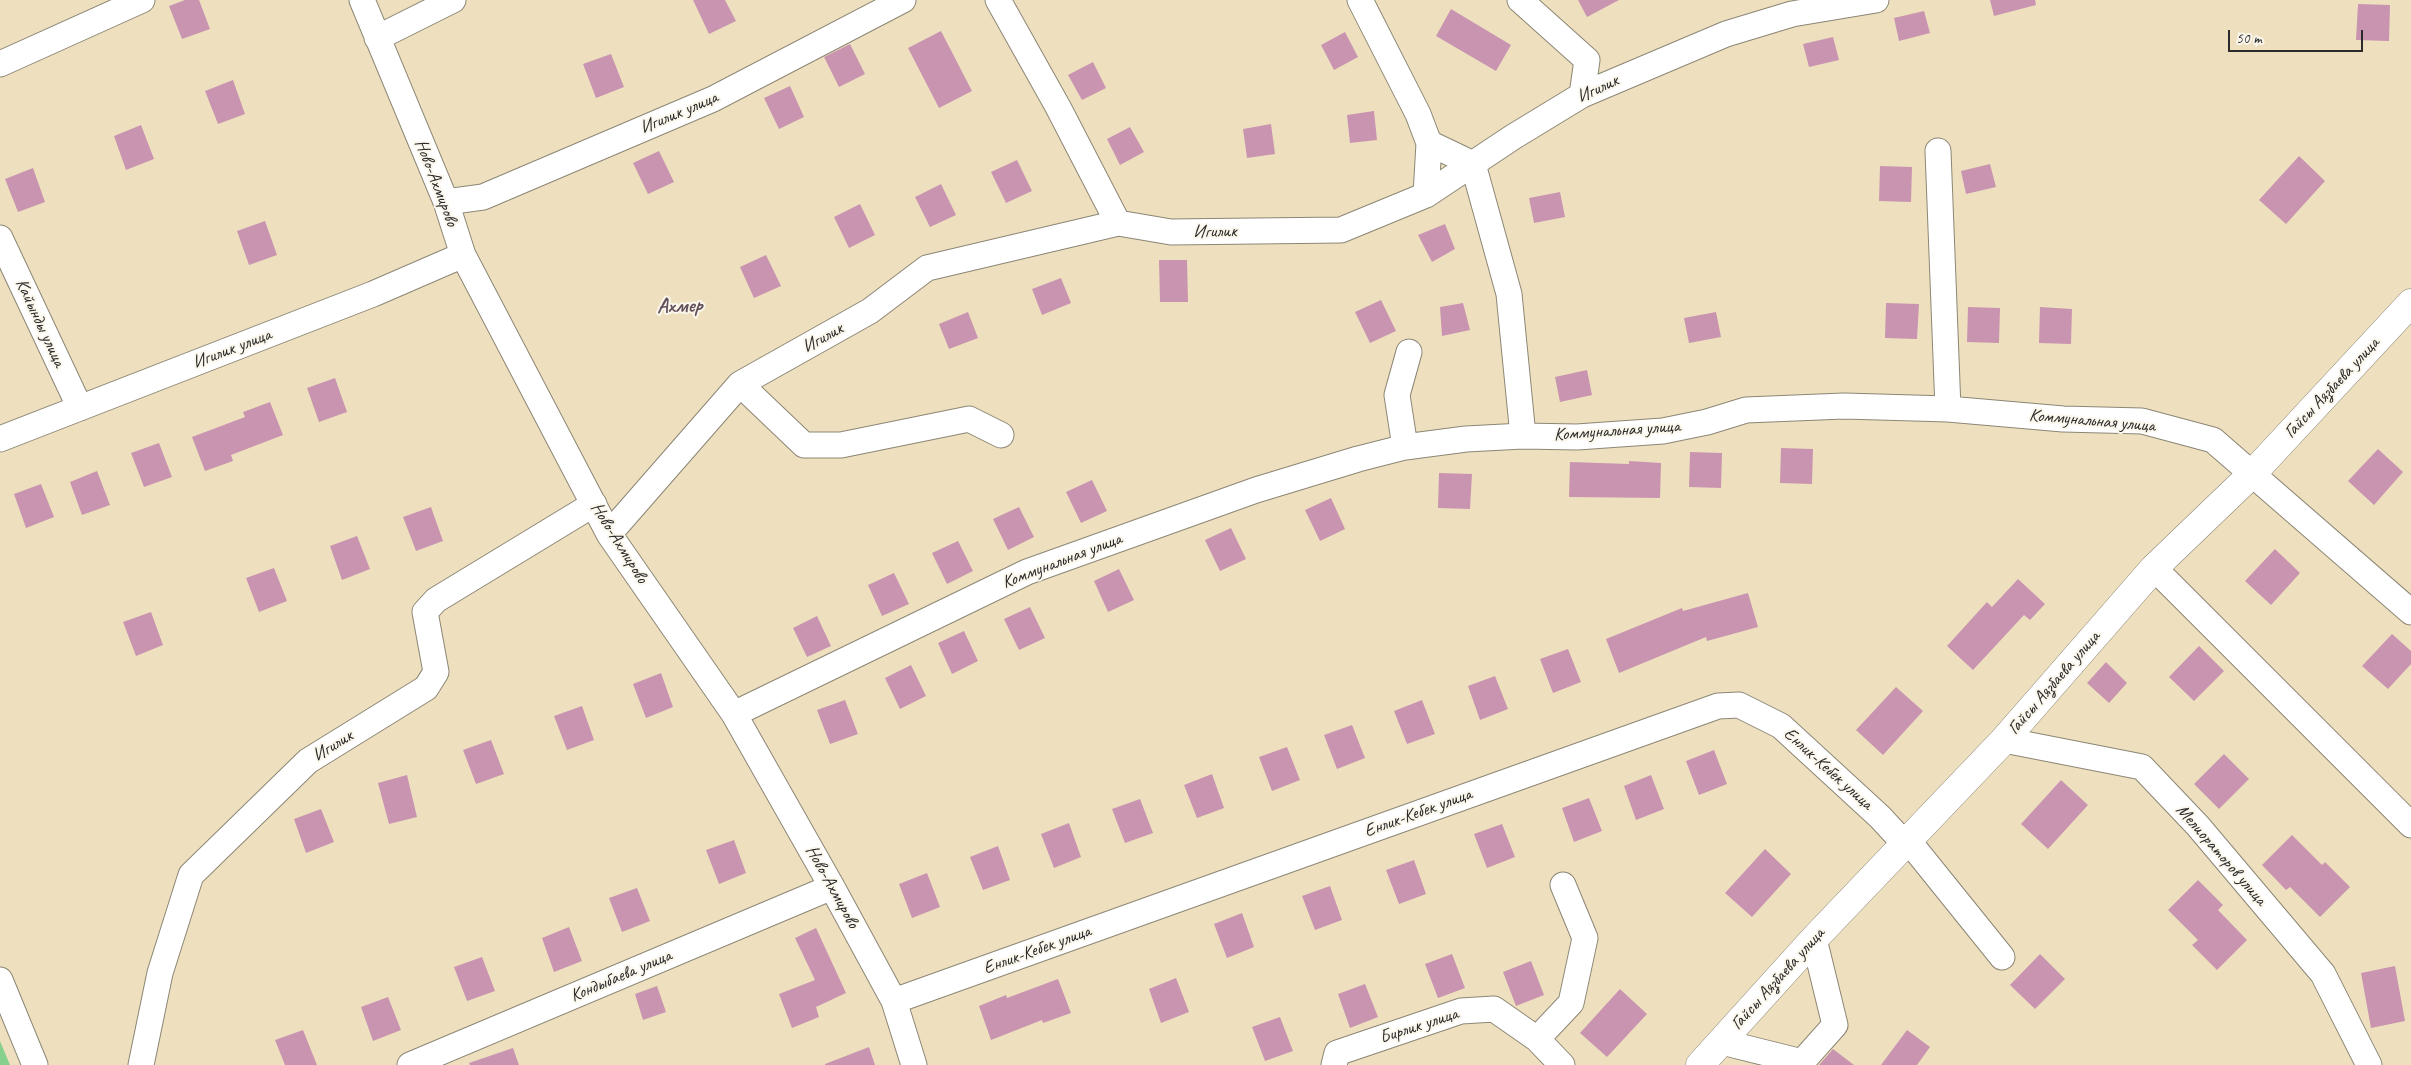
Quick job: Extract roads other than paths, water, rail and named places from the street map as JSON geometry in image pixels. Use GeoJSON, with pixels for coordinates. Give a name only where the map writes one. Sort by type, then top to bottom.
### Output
{"type":"FeatureCollection","features":[{"type":"Feature","properties":{"kind":"highway","name":"Гайсы Аязбаева улица"},"geometry":{"type":"LineString","coordinates":[[1700,1065],[1814,939],[2004,740],[2154,568],[2253,473],[2411,303]]}},
{"type":"Feature","properties":{"kind":"street"},"geometry":{"type":"LineString","coordinates":[[0,64],[142,0]]}},
{"type":"Feature","properties":{"kind":"street","name":"Ново-Ахмирово"},"geometry":{"type":"LineString","coordinates":[[362,0],[446,202],[463,255],[609,534],[734,714],[832,887],[894,1001],[914,1065]]}},
{"type":"Feature","properties":{"kind":"street"},"geometry":{"type":"LineString","coordinates":[[377,38],[453,0]]}},
{"type":"Feature","properties":{"kind":"street","name":"Игилик улица"},"geometry":{"type":"LineString","coordinates":[[446,202],[483,197],[713,99],[903,0]]}},
{"type":"Feature","properties":{"kind":"street"},"geometry":{"type":"LineString","coordinates":[[998,0],[1058,107],[1118,223]]}},
{"type":"Feature","properties":{"kind":"street"},"geometry":{"type":"LineString","coordinates":[[1360,0],[1418,114],[1429,143],[1426,195]]}},
{"type":"Feature","properties":{"kind":"street"},"geometry":{"type":"LineString","coordinates":[[1520,0],[1587,60],[1582,95]]}},
{"type":"Feature","properties":{"kind":"street","name":"Игилик"},"geometry":{"type":"LineString","coordinates":[[609,534],[740,384],[870,311],[927,268],[1118,223],[1171,232],[1341,230],[1426,195],[1582,95],[1789,7],[1876,0]]}},
{"type":"Feature","properties":{"kind":"street"},"geometry":{"type":"LineString","coordinates":[[1429,143],[1473,164],[1509,294],[1523,436]]}},
{"type":"Feature","properties":{"kind":"street"},"geometry":{"type":"LineString","coordinates":[[1938,151],[1948,409]]}},
{"type":"Feature","properties":{"kind":"street","name":"Кайынды улица"},"geometry":{"type":"LineString","coordinates":[[0,238],[80,408]]}},
{"type":"Feature","properties":{"kind":"street","name":"Игилик улица"},"geometry":{"type":"LineString","coordinates":[[0,439],[373,294],[463,255]]}},
{"type":"Feature","properties":{"kind":"street"},"geometry":{"type":"LineString","coordinates":[[1405,447],[1397,395],[1409,352]]}},
{"type":"Feature","properties":{"kind":"street"},"geometry":{"type":"LineString","coordinates":[[740,384],[804,445],[841,444],[969,419],[1002,435]]}},
{"type":"Feature","properties":{"kind":"street","name":"Коммунальная улица"},"geometry":{"type":"LineString","coordinates":[[734,714],[1027,572],[1256,490],[1405,447],[1466,439],[1523,436],[1577,437],[1663,431],[1706,422],[1746,410],[1844,406],[1948,409],[2063,419],[2142,421],[2213,440],[2253,473]]}},
{"type":"Feature","properties":{"kind":"street"},"geometry":{"type":"LineString","coordinates":[[2253,473],[2411,612]]}},
{"type":"Feature","properties":{"kind":"street","name":"Игилик"},"geometry":{"type":"LineString","coordinates":[[141,1065],[160,973],[191,875],[308,761],[426,688],[436,672],[425,612],[436,600],[594,504]]}},
{"type":"Feature","properties":{"kind":"street"},"geometry":{"type":"LineString","coordinates":[[2154,568],[2411,825]]}},
{"type":"Feature","properties":{"kind":"street","name":"Енлик-Кебек улица"},"geometry":{"type":"LineString","coordinates":[[894,1001],[1718,706],[1739,705],[1781,726],[1880,817],[1904,843],[1915,849],[2002,957]]}},
{"type":"Feature","properties":{"kind":"street","name":"Мелиораторов улица"},"geometry":{"type":"LineString","coordinates":[[2004,740],[2142,766],[2198,826],[2323,974],[2369,1065]]}},
{"type":"Feature","properties":{"kind":"street"},"geometry":{"type":"LineString","coordinates":[[1537,1039],[1571,1003],[1585,938],[1563,885]]}},
{"type":"Feature","properties":{"kind":"street","name":"Кондыбаева улица"},"geometry":{"type":"LineString","coordinates":[[410,1065],[832,887]]}},
{"type":"Feature","properties":{"kind":"street"},"geometry":{"type":"LineString","coordinates":[[1722,1042],[1802,1062],[1835,1024],[1814,939]]}},
{"type":"Feature","properties":{"kind":"street"},"geometry":{"type":"LineString","coordinates":[[0,980],[35,1065]]}},
{"type":"Feature","properties":{"kind":"street","name":"Бирлик улица"},"geometry":{"type":"LineString","coordinates":[[1334,1065],[1337,1053],[1461,1011],[1494,1009],[1537,1039],[1562,1065]]}},
{"type":"Feature","properties":{"kind":"district","name":"Ахмер"},"geometry":{"type":"Point","coordinates":[680,307]}}]}
